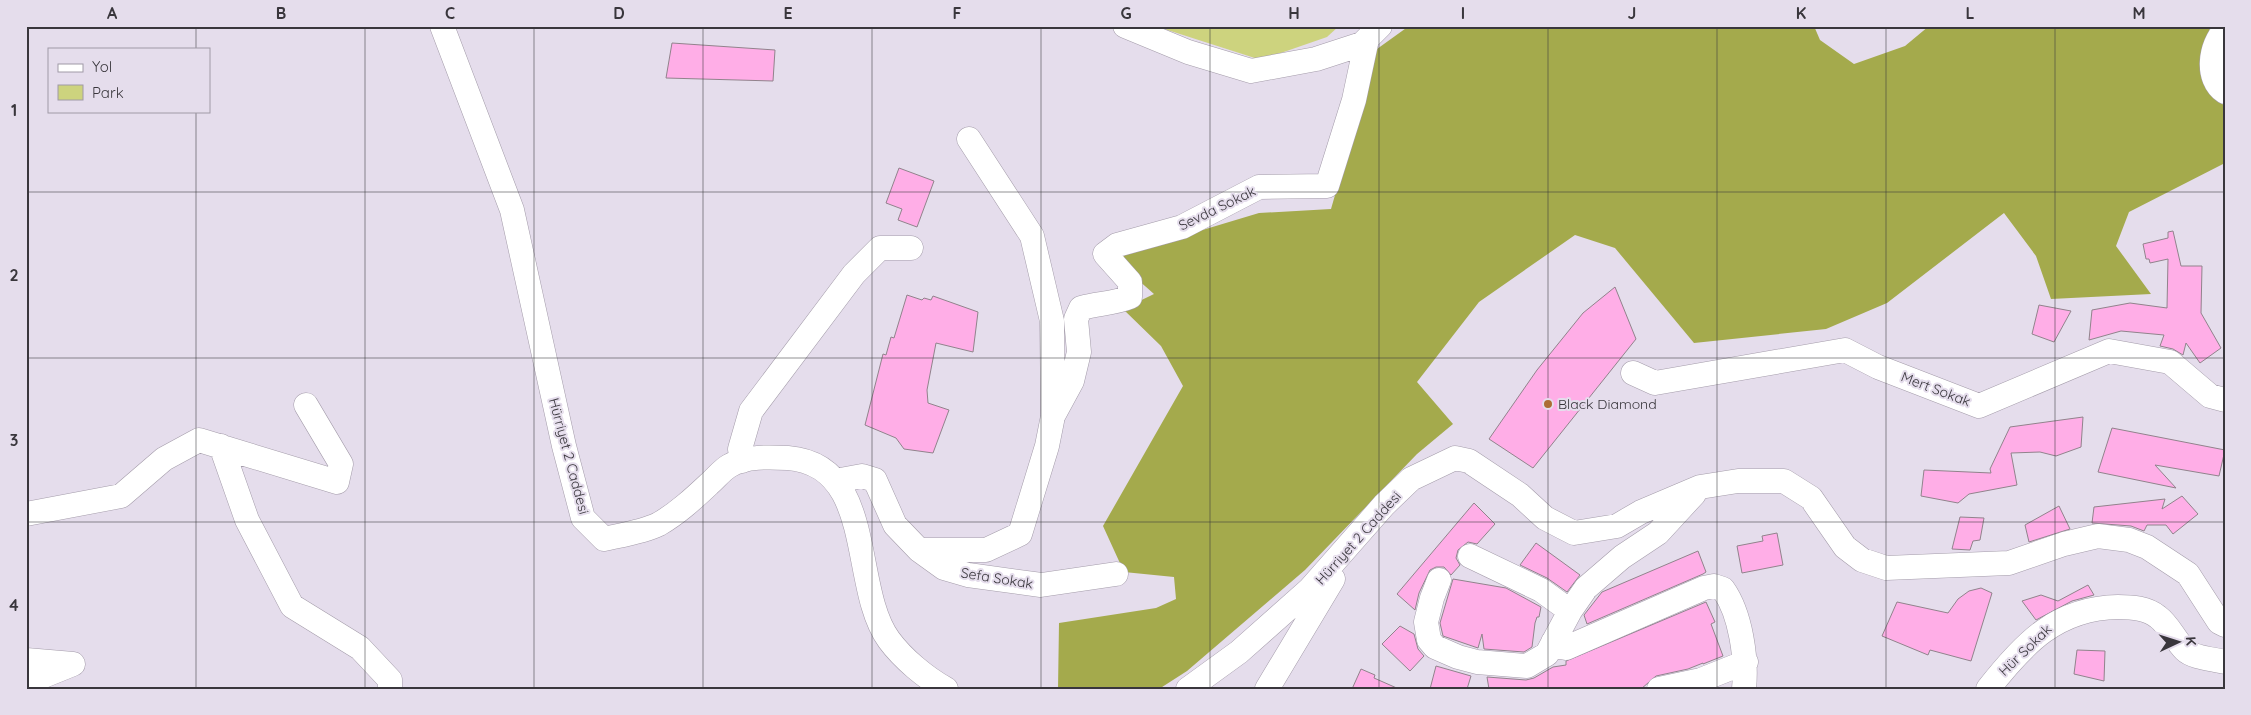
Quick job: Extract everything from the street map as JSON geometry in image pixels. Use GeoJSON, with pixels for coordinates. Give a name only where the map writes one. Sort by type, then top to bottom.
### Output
{"type":"FeatureCollection","features":[{"type":"Feature","properties":{"kind":"street","name":"Hürriyet 2 Caddesi"},"geometry":{"type":"LineString","coordinates":[[442,26],[512,210],[564,446],[583,518],[604,539],[658,524],[688,503],[729,466],[742,461],[790,458],[814,465],[830,474],[848,501],[876,614],[888,640],[916,667],[946,689]]}},
{"type":"Feature","properties":{"kind":"street"},"geometry":{"type":"LineString","coordinates":[[1125,26],[1188,52],[1251,71],[1316,59],[1362,44],[1374,33]]}},
{"type":"Feature","properties":{"kind":"street"},"geometry":{"type":"LineString","coordinates":[[2225,30],[2219,36],[2211,54],[2213,74],[2219,88],[2225,92]]}},
{"type":"Feature","properties":{"kind":"street","name":"Sevda Sokak"},"geometry":{"type":"LineString","coordinates":[[919,550],[986,550],[1020,534],[1048,446],[1053,416],[1074,374],[1080,352],[1076,319],[1081,308],[1096,304],[1114,304],[1130,297],[1130,282],[1105,254],[1116,245],[1182,227],[1259,187],[1327,186],[1374,33]]}},
{"type":"Feature","properties":{"kind":"street"},"geometry":{"type":"LineString","coordinates":[[969,139],[1032,236],[1052,321],[1053,416]]}},
{"type":"Feature","properties":{"kind":"street"},"geometry":{"type":"LineString","coordinates":[[742,461],[740,449],[751,412],[854,274],[880,248],[911,248]]}},
{"type":"Feature","properties":{"kind":"street","name":"Mert Sokak"},"geometry":{"type":"LineString","coordinates":[[1633,373],[1655,383],[1845,350],[1878,367],[1979,406],[2109,351],[2170,362],[2210,396],[2225,400]]}},
{"type":"Feature","properties":{"kind":"street"},"geometry":{"type":"LineString","coordinates":[[26,514],[122,496],[164,459],[199,440],[337,482],[341,464],[306,405]]}},
{"type":"Feature","properties":{"kind":"street"},"geometry":{"type":"LineString","coordinates":[[221,446],[247,520],[292,606],[360,648],[390,680],[390,689]]}},
{"type":"Feature","properties":{"kind":"street","name":"Hürriyet 2 Caddesi"},"geometry":{"type":"LineString","coordinates":[[1188,689],[1239,652],[1310,589],[1384,505],[1411,479],[1455,458],[1469,461],[1520,495],[1545,518],[1574,533],[1617,526],[1641,512],[1700,487],[1738,481],[1784,481],[1811,498],[1845,547],[1862,560],[1886,568],[2009,563],[2064,544],[2098,536],[2129,540],[2147,547],[2188,574],[2219,622],[2225,625]]}},
{"type":"Feature","properties":{"kind":"street","name":"Sefa Sokak"},"geometry":{"type":"LineString","coordinates":[[835,481],[862,476],[875,480],[895,525],[919,550],[944,568],[960,573],[1040,585],[1116,574]]}},
{"type":"Feature","properties":{"kind":"street"},"geometry":{"type":"LineString","coordinates":[[1439,580],[1426,622],[1428,640],[1435,647],[1458,658],[1477,662],[1527,666],[1547,654],[1570,611],[1586,588],[1622,556],[1658,533],[1700,487]]}},
{"type":"Feature","properties":{"kind":"street"},"geometry":{"type":"LineString","coordinates":[[1267,689],[1365,528]]}},
{"type":"Feature","properties":{"kind":"street"},"geometry":{"type":"LineString","coordinates":[[1470,556],[1533,585],[1570,611]]}},
{"type":"Feature","properties":{"kind":"street"},"geometry":{"type":"LineString","coordinates":[[1553,642],[1560,648],[1566,648],[1683,597],[1714,586],[1723,589],[1730,598],[1746,662],[1744,689]]}},
{"type":"Feature","properties":{"kind":"street","name":"Hür Sokak"},"geometry":{"type":"LineString","coordinates":[[1988,689],[2042,630],[2063,617],[2088,610],[2111,607],[2144,609],[2160,617],[2186,651],[2225,662]]}},
{"type":"Feature","properties":{"kind":"street"},"geometry":{"type":"LineString","coordinates":[[26,660],[73,664],[26,683]]}},
{"type":"Feature","properties":{"kind":"street"},"geometry":{"type":"LineString","coordinates":[[1660,689],[1701,680],[1746,662]]}},
{"type":"Feature","properties":{"kind":"green space"},"geometry":{"type":"Polygon","coordinates":[[[1155,26],[1339,26],[1327,37],[1261,60],[1155,26]]]}},
{"type":"Feature","properties":{"kind":"green space"},"geometry":{"type":"Polygon","coordinates":[[[1409,26],[1814,26],[1820,40],[1854,64],[1905,46],[1929,26],[2211,26],[2203,53],[2202,70],[2207,87],[2225,106],[2225,163],[2129,212],[2116,246],[2151,294],[2051,299],[2036,256],[2004,213],[1887,303],[1826,329],[1694,343],[1615,248],[1575,235],[1479,302],[1417,382],[1453,424],[1417,454],[1305,570],[1187,671],[1159,689],[1058,689],[1059,623],[1156,608],[1176,599],[1174,577],[1124,572],[1103,526],[1183,386],[1161,346],[1123,309],[1154,294],[1119,263],[1126,253],[1259,213],[1331,209],[1377,49],[1409,26]]]}},
{"type":"Feature","properties":{"kind":"building"},"geometry":{"type":"Polygon","coordinates":[[[672,43],[775,50],[773,81],[666,78],[672,43]]]}},
{"type":"Feature","properties":{"kind":"building"},"geometry":{"type":"Polygon","coordinates":[[[899,168],[934,181],[917,227],[898,220],[902,209],[886,203],[899,168]]]}},
{"type":"Feature","properties":{"kind":"building"},"geometry":{"type":"Polygon","coordinates":[[[2173,231],[2181,266],[2202,266],[2201,313],[2221,348],[2200,363],[2186,343],[2183,355],[2173,349],[2160,346],[2164,335],[2121,331],[2089,340],[2092,310],[2130,303],[2167,308],[2168,259],[2150,263],[2149,259],[2146,259],[2143,244],[2168,238],[2168,232],[2173,231]]]}},
{"type":"Feature","properties":{"kind":"building","name":"Black Diamond"},"geometry":{"type":"Polygon","coordinates":[[[1615,287],[1636,339],[1533,468],[1489,439],[1537,370],[1583,313],[1615,287]]]}},
{"type":"Feature","properties":{"kind":"building"},"geometry":{"type":"Polygon","coordinates":[[[907,295],[922,300],[924,298],[931,300],[933,296],[978,312],[973,352],[936,343],[927,390],[928,403],[949,410],[933,453],[904,449],[896,438],[865,425],[883,354],[886,355],[891,337],[894,338],[907,295]]]}},
{"type":"Feature","properties":{"kind":"building"},"geometry":{"type":"Polygon","coordinates":[[[2039,305],[2071,311],[2054,342],[2032,334],[2039,305]]]}},
{"type":"Feature","properties":{"kind":"building"},"geometry":{"type":"Polygon","coordinates":[[[2083,417],[2081,447],[2056,456],[2040,452],[2011,453],[2017,485],[1969,494],[1958,503],[1921,496],[1924,470],[1991,473],[1990,469],[2010,427],[2083,417]]]}},
{"type":"Feature","properties":{"kind":"building"},"geometry":{"type":"Polygon","coordinates":[[[2112,428],[2225,450],[2219,476],[2155,465],[2176,488],[2098,472],[2112,428]]]}},
{"type":"Feature","properties":{"kind":"building"},"geometry":{"type":"Polygon","coordinates":[[[2182,496],[2198,514],[2173,534],[2166,525],[2147,525],[2144,531],[2131,526],[2092,523],[2094,507],[2165,499],[2162,509],[2182,496]]]}},
{"type":"Feature","properties":{"kind":"building"},"geometry":{"type":"Polygon","coordinates":[[[1474,503],[1495,524],[1477,544],[1468,542],[1458,550],[1456,558],[1460,565],[1451,575],[1444,567],[1436,567],[1430,570],[1419,593],[1415,610],[1397,594],[1474,503]]]}},
{"type":"Feature","properties":{"kind":"building"},"geometry":{"type":"Polygon","coordinates":[[[2059,506],[2070,529],[2029,542],[2025,525],[2059,506]]]}},
{"type":"Feature","properties":{"kind":"building"},"geometry":{"type":"Polygon","coordinates":[[[1960,517],[1984,518],[1980,540],[1973,541],[1970,550],[1952,549],[1960,517]]]}},
{"type":"Feature","properties":{"kind":"building"},"geometry":{"type":"Polygon","coordinates":[[[1777,533],[1783,565],[1742,573],[1737,546],[1763,541],[1762,536],[1777,533]]]}},
{"type":"Feature","properties":{"kind":"building"},"geometry":{"type":"Polygon","coordinates":[[[1536,543],[1580,575],[1567,592],[1547,578],[1520,565],[1536,543]]]}},
{"type":"Feature","properties":{"kind":"building"},"geometry":{"type":"Polygon","coordinates":[[[1698,551],[1706,572],[1703,574],[1587,624],[1584,615],[1602,592],[1698,551]]]}},
{"type":"Feature","properties":{"kind":"building"},"geometry":{"type":"Polygon","coordinates":[[[1453,579],[1506,588],[1541,607],[1539,617],[1537,617],[1535,623],[1532,647],[1524,652],[1484,649],[1482,634],[1478,648],[1443,636],[1440,623],[1453,579]]]}},
{"type":"Feature","properties":{"kind":"building"},"geometry":{"type":"Polygon","coordinates":[[[2088,585],[2094,595],[2072,601],[2036,620],[2022,601],[2041,595],[2058,601],[2088,585]]]}},
{"type":"Feature","properties":{"kind":"building"},"geometry":{"type":"Polygon","coordinates":[[[1981,588],[1992,593],[1971,661],[1930,650],[1928,655],[1882,636],[1897,602],[1948,613],[1958,599],[1969,591],[1981,588]]]}},
{"type":"Feature","properties":{"kind":"building"},"geometry":{"type":"Polygon","coordinates":[[[1706,602],[1715,622],[1711,624],[1723,656],[1688,669],[1656,676],[1641,689],[1489,689],[1487,677],[1526,680],[1534,678],[1553,667],[1566,665],[1566,661],[1706,602]]]}},
{"type":"Feature","properties":{"kind":"building"},"geometry":{"type":"Polygon","coordinates":[[[1400,626],[1414,634],[1418,649],[1424,656],[1410,671],[1382,644],[1400,626]]]}},
{"type":"Feature","properties":{"kind":"building"},"geometry":{"type":"Polygon","coordinates":[[[2077,650],[2105,651],[2104,681],[2074,674],[2077,650]]]}},
{"type":"Feature","properties":{"kind":"building"},"geometry":{"type":"Polygon","coordinates":[[[1436,666],[1471,676],[1467,689],[1430,689],[1436,666]]]}},
{"type":"Feature","properties":{"kind":"building"},"geometry":{"type":"Polygon","coordinates":[[[1361,669],[1375,675],[1374,678],[1399,689],[1352,689],[1361,669]]]}},
{"type":"Feature","properties":{"kind":"place","name":"Black Diamond"},"geometry":{"type":"Point","coordinates":[1548,404]}}]}
